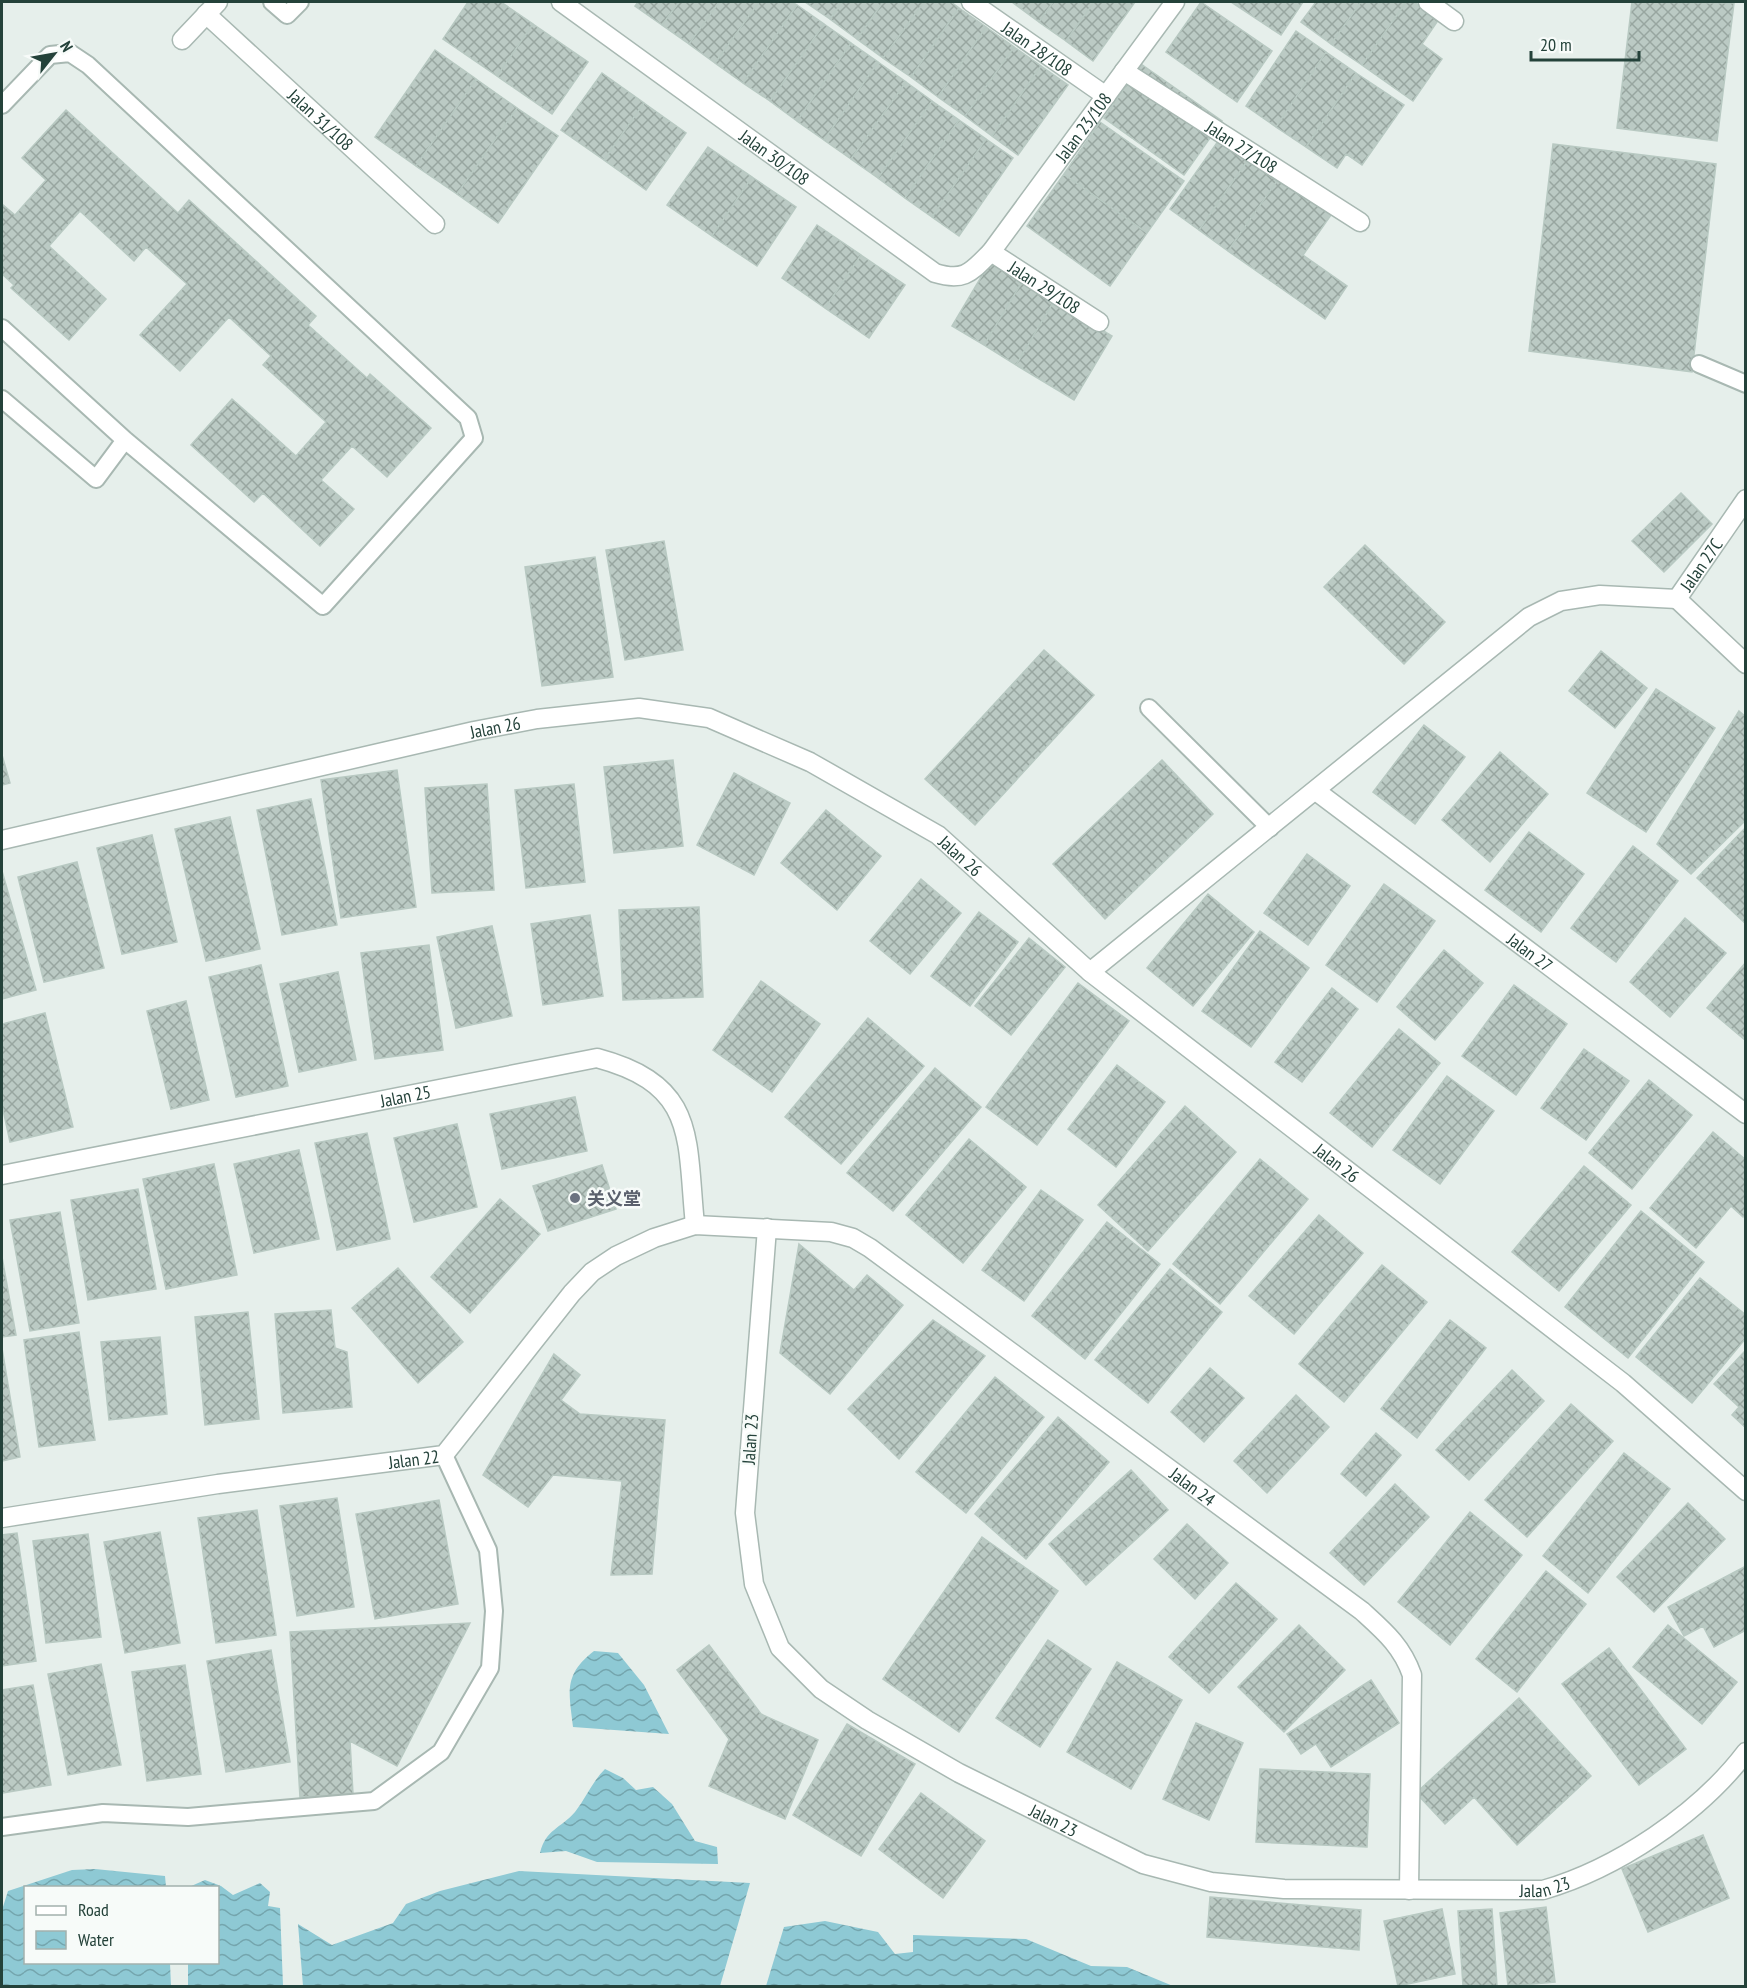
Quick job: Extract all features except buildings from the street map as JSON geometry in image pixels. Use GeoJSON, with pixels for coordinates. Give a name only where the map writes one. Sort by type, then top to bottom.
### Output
{"type":"FeatureCollection","features":[{"type":"Feature","properties":{"kind":"street","name":"Jalan 30/108"},"geometry":{"type":"LineString","coordinates":[[561,2],[935,273],[952,278],[969,274],[991,252]]}},
{"type":"Feature","properties":{"kind":"street","name":"Jalan 28/108"},"geometry":{"type":"LineString","coordinates":[[970,2],[1106,96]]}},
{"type":"Feature","properties":{"kind":"street","name":"Jalan 23/108"},"geometry":{"type":"LineString","coordinates":[[991,252],[1175,2]]}},
{"type":"Feature","properties":{"kind":"street"},"geometry":{"type":"LineString","coordinates":[[1428,2],[1454,21]]}},
{"type":"Feature","properties":{"kind":"street"},"geometry":{"type":"LineString","coordinates":[[182,40],[212,8]]}},
{"type":"Feature","properties":{"kind":"street","name":"Jalan 31/108"},"geometry":{"type":"LineString","coordinates":[[212,8],[435,224]]}},
{"type":"Feature","properties":{"kind":"street","name":"Jalan 27/108"},"geometry":{"type":"LineString","coordinates":[[1124,71],[1360,222]]}},
{"type":"Feature","properties":{"kind":"street","name":"Jalan 29/108"},"geometry":{"type":"LineString","coordinates":[[991,252],[1099,322]]}},
{"type":"Feature","properties":{"kind":"street","name":"Jalan 27C"},"geometry":{"type":"LineString","coordinates":[[1677,599],[1746,499]]}},
{"type":"Feature","properties":{"kind":"street"},"geometry":{"type":"LineString","coordinates":[[1090,972],[1529,617],[1561,601],[1600,595],[1677,599],[1746,664]]}},
{"type":"Feature","properties":{"kind":"street","name":"Jalan 26"},"geometry":{"type":"LineString","coordinates":[[2,840],[474,731],[537,719],[639,708],[709,718],[810,762],[928,829],[946,842],[1090,972],[1623,1383],[1746,1491]]}},
{"type":"Feature","properties":{"kind":"street","name":"Jalan 27"},"geometry":{"type":"LineString","coordinates":[[1316,791],[1746,1114]]}},
{"type":"Feature","properties":{"kind":"street","name":"Jalan 25"},"geometry":{"type":"LineString","coordinates":[[2,1175],[597,1058],[627,1066],[652,1082],[672,1100],[684,1122],[695,1225]]}},
{"type":"Feature","properties":{"kind":"street","name":"Jalan 22"},"geometry":{"type":"LineString","coordinates":[[2,1518],[218,1484],[444,1455],[572,1293],[592,1272],[616,1256],[654,1238],[695,1225],[767,1228]]}},
{"type":"Feature","properties":{"kind":"street","name":"Jalan 23"},"geometry":{"type":"LineString","coordinates":[[767,1228],[745,1513],[754,1584],[780,1648],[821,1689],[867,1720],[959,1773],[1143,1864],[1211,1882],[1284,1889],[1543,1890],[1575,1881],[1605,1866],[1670,1825],[1732,1770],[1746,1752]]}},
{"type":"Feature","properties":{"kind":"street","name":"Jalan 24"},"geometry":{"type":"LineString","coordinates":[[767,1228],[831,1232],[853,1238],[870,1248],[1362,1611],[1394,1640],[1405,1655],[1412,1675],[1409,1890]]}},
{"type":"Feature","properties":{"kind":"lane"},"geometry":{"type":"LineString","coordinates":[[272,2],[287,15],[300,2]]}},
{"type":"Feature","properties":{"kind":"lane"},"geometry":{"type":"LineString","coordinates":[[2,105],[50,55],[70,53],[88,65],[468,418],[474,438],[323,606],[125,440],[2,328]]}},
{"type":"Feature","properties":{"kind":"lane"},"geometry":{"type":"LineString","coordinates":[[1699,364],[1746,384]]}},
{"type":"Feature","properties":{"kind":"lane"},"geometry":{"type":"LineString","coordinates":[[2,399],[96,479],[125,440]]}},
{"type":"Feature","properties":{"kind":"lane"},"geometry":{"type":"LineString","coordinates":[[1149,708],[1270,828]]}},
{"type":"Feature","properties":{"kind":"lane"},"geometry":{"type":"LineString","coordinates":[[2,1827],[103,1813],[188,1817],[374,1801],[441,1752],[490,1668],[494,1611],[488,1550],[444,1455]]}},
{"type":"Feature","properties":{"kind":"water"},"geometry":{"type":"Polygon","coordinates":[[[594,1651],[618,1653],[644,1685],[669,1734],[573,1727],[570,1685],[577,1668],[594,1651]]]}},
{"type":"Feature","properties":{"kind":"water"},"geometry":{"type":"Polygon","coordinates":[[[605,1769],[623,1778],[636,1790],[653,1787],[672,1804],[695,1841],[717,1847],[718,1864],[597,1862],[566,1851],[540,1853],[546,1839],[575,1812],[605,1769]]]}},
{"type":"Feature","properties":{"kind":"water"},"geometry":{"type":"Polygon","coordinates":[[[95,1869],[165,1876],[166,1886],[24,1886],[24,1964],[170,1964],[171,1986],[2,1986],[2,1910],[8,1891],[72,1870],[95,1869]]]}},
{"type":"Feature","properties":{"kind":"water"},"geometry":{"type":"Polygon","coordinates":[[[519,1871],[750,1883],[720,1986],[303,1986],[298,1924],[332,1945],[393,1923],[406,1904],[440,1891],[519,1871]]]}},
{"type":"Feature","properties":{"kind":"water"},"geometry":{"type":"Polygon","coordinates":[[[205,1880],[221,1886],[233,1895],[260,1883],[270,1892],[268,1906],[280,1908],[283,1986],[188,1986],[188,1964],[219,1964],[219,1886],[191,1886],[205,1880]]]}},
{"type":"Feature","properties":{"kind":"water"},"geometry":{"type":"Polygon","coordinates":[[[825,1921],[878,1932],[895,1954],[913,1952],[913,1935],[1026,1939],[1091,1966],[1127,1967],[1173,1986],[766,1986],[784,1927],[825,1921]]]}},
{"type":"Feature","properties":{"kind":"place","name":"关义堂"},"geometry":{"type":"Point","coordinates":[575,1198]}}]}
